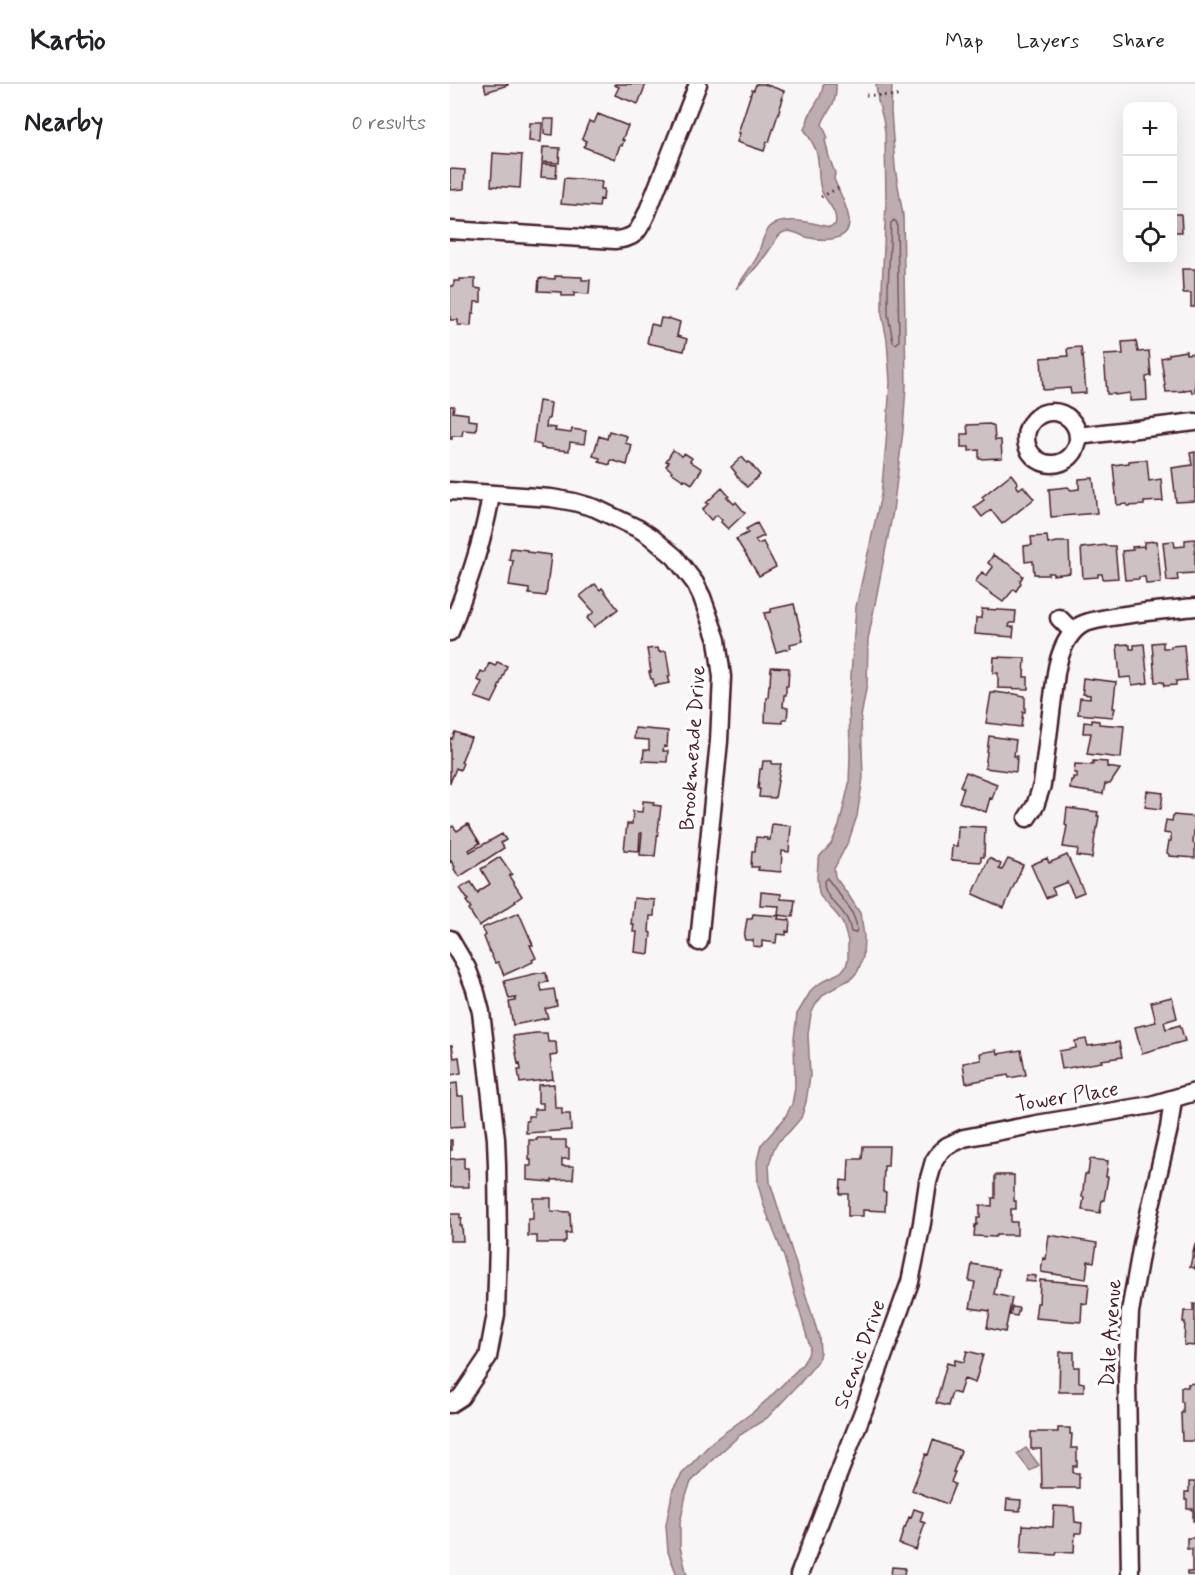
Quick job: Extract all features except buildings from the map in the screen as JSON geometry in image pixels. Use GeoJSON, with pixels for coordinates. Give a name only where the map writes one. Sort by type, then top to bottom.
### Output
{"type":"FeatureCollection","features":[{"type":"Feature","properties":{"kind":"street"},"geometry":{"type":"LineString","coordinates":[[450,230],[615,240],[626,239],[634,235],[647,213],[698,84]]}},
{"type":"Feature","properties":{"kind":"street"},"geometry":{"type":"LineString","coordinates":[[1078,436],[1195,422]]}},
{"type":"Feature","properties":{"kind":"street","name":"Brookmeade Drive"},"geometry":{"type":"LineString","coordinates":[[450,491],[523,496],[574,502],[595,508],[650,536],[675,557],[702,597],[717,640],[722,677],[719,741],[699,942]]}},
{"type":"Feature","properties":{"kind":"street"},"geometry":{"type":"LineString","coordinates":[[450,632],[483,538],[491,495]]}},
{"type":"Feature","properties":{"kind":"street"},"geometry":{"type":"LineString","coordinates":[[1027,818],[1035,806],[1043,780],[1058,662],[1067,639],[1086,623],[1102,619],[1195,607]]}},
{"type":"Feature","properties":{"kind":"street"},"geometry":{"type":"LineString","coordinates":[[1059,618],[1073,632]]}},
{"type":"Feature","properties":{"kind":"street"},"geometry":{"type":"LineString","coordinates":[[450,939],[467,968],[481,1012],[496,1139],[498,1232],[496,1314],[488,1357],[461,1397],[450,1404]]}},
{"type":"Feature","properties":{"kind":"street","name":"Tower Place"},"geometry":{"type":"LineString","coordinates":[[947,1146],[964,1138],[1117,1112],[1195,1092]]}},
{"type":"Feature","properties":{"kind":"street","name":"Dale Avenue"},"geometry":{"type":"LineString","coordinates":[[1130,1575],[1127,1378],[1130,1312],[1142,1244],[1169,1128],[1173,1099]]}},
{"type":"Feature","properties":{"kind":"street","name":"Scenic Drive"},"geometry":{"type":"LineString","coordinates":[[799,1575],[866,1404],[910,1282],[930,1170],[934,1161],[947,1146]]}},
{"type":"Feature","properties":{"kind":"path"},"geometry":{"type":"LineString","coordinates":[[866,95],[899,96]]}},
{"type":"Feature","properties":{"kind":"path"},"geometry":{"type":"LineString","coordinates":[[821,197],[840,186]]}},
{"type":"Feature","properties":{"kind":"water"},"geometry":{"type":"Polygon","coordinates":[[[823,84],[836,84],[834,102],[822,124],[828,138],[825,140],[835,173],[834,179],[848,214],[848,227],[840,236],[827,239],[806,237],[790,231],[782,233],[760,263],[736,289],[757,257],[767,230],[776,223],[790,221],[829,227],[835,225],[834,212],[820,187],[816,151],[804,129],[823,84]]]}},
{"type":"Feature","properties":{"kind":"water"},"geometry":{"type":"Polygon","coordinates":[[[876,84],[892,84],[891,111],[895,168],[903,215],[906,385],[893,511],[868,640],[867,684],[861,717],[863,778],[857,816],[849,840],[834,869],[835,877],[860,913],[864,937],[863,957],[858,971],[852,978],[824,994],[811,1014],[808,1034],[810,1076],[806,1102],[801,1118],[778,1142],[769,1165],[770,1182],[819,1337],[820,1352],[818,1361],[767,1418],[740,1435],[691,1482],[680,1523],[680,1547],[687,1575],[677,1575],[668,1552],[666,1525],[673,1489],[682,1474],[713,1441],[753,1412],[802,1365],[810,1347],[784,1257],[764,1206],[758,1184],[757,1161],[761,1145],[784,1119],[792,1104],[795,1088],[794,1039],[797,1014],[812,989],[841,972],[848,959],[848,941],[843,924],[820,896],[817,877],[820,856],[831,844],[839,826],[849,784],[849,703],[856,607],[881,495],[886,444],[890,382],[887,340],[882,315],[886,203],[885,132],[876,84]]]}},
{"type":"Feature","properties":{"kind":"water"},"geometry":{"type":"Polygon","coordinates":[[[1026,1448],[1039,1465],[1030,1471],[1017,1454],[1026,1448]]]}}]}
